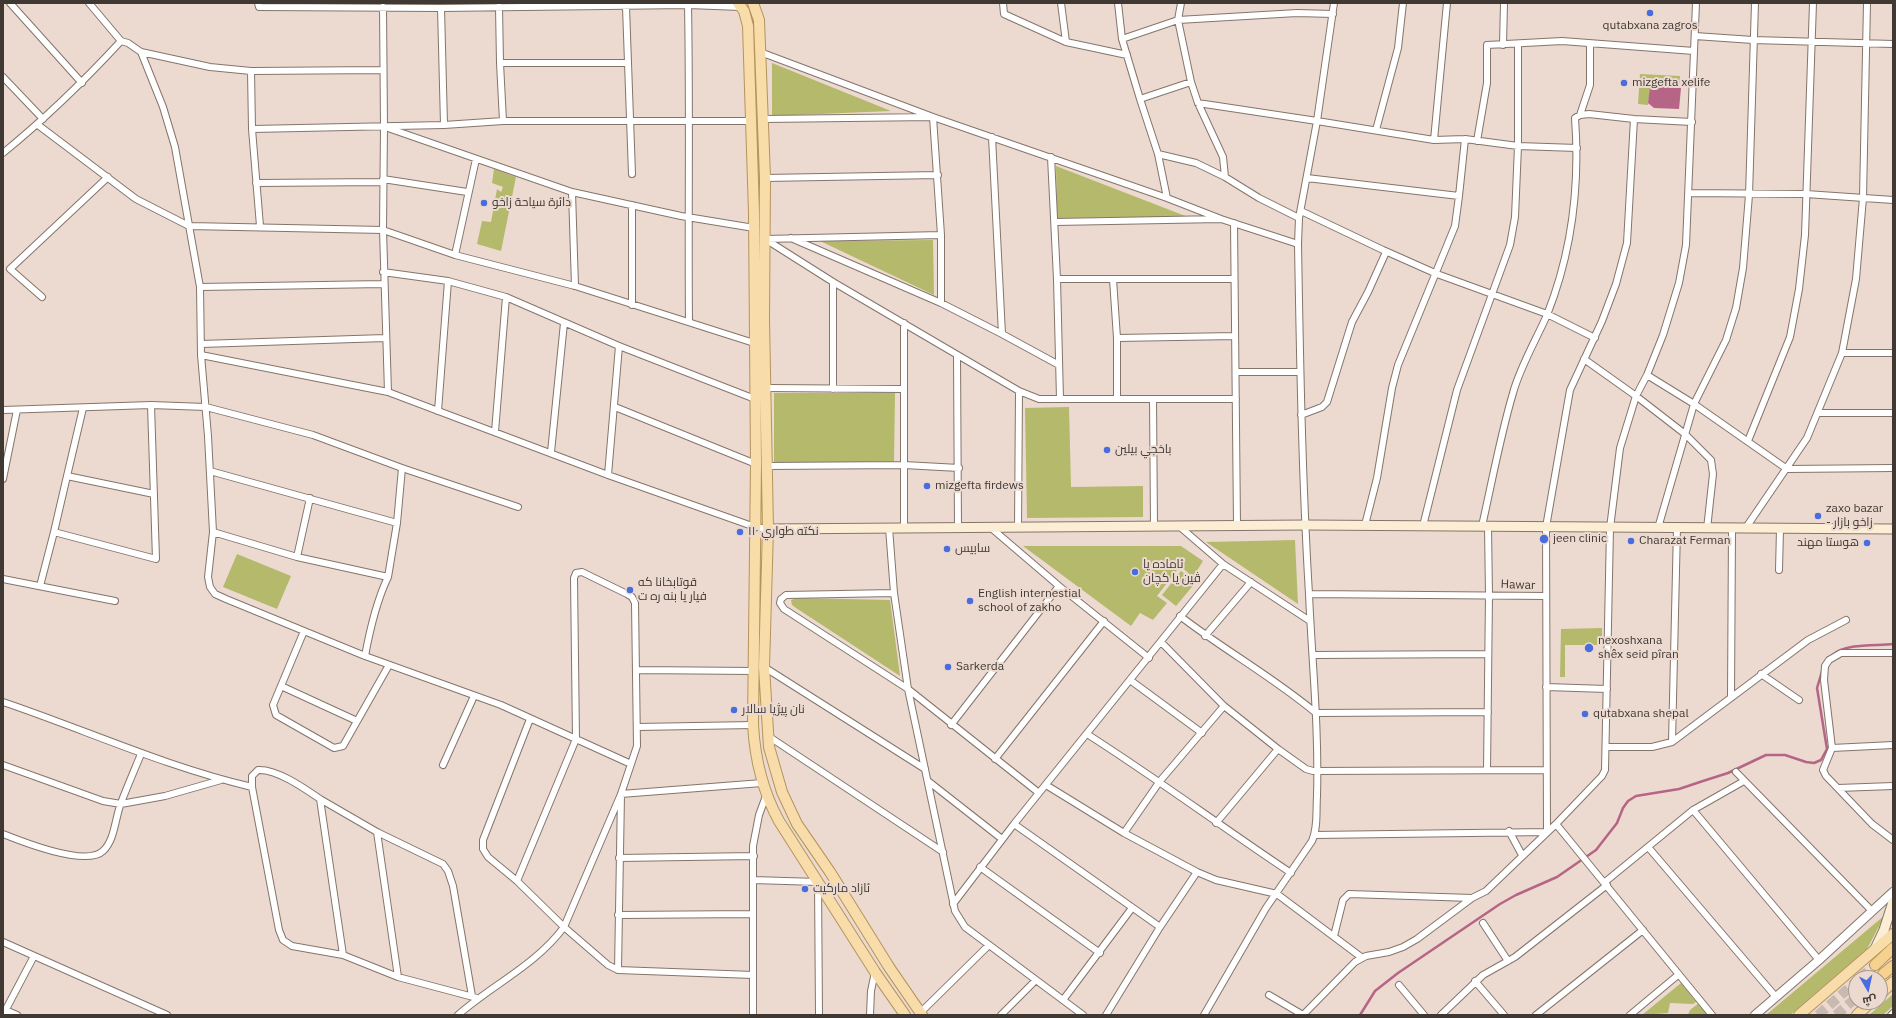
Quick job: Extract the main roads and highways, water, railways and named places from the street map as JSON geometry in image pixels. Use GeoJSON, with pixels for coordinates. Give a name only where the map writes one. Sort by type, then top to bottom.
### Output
{"type":"FeatureCollection","features":[{"type":"Feature","properties":{"kind":"highway"},"geometry":{"type":"LineString","coordinates":[[1875,965],[1893,948]]}},
{"type":"Feature","properties":{"kind":"main road"},"geometry":{"type":"LineString","coordinates":[[753,3],[759,20],[765,181],[768,529],[764,667],[768,736],[776,776],[792,813],[921,1014]]}},
{"type":"Feature","properties":{"kind":"main road"},"geometry":{"type":"LineString","coordinates":[[739,5],[746,16],[748,26],[754,198],[756,464],[753,725],[755,754],[766,796],[779,821],[875,972],[906,1015]]}},
{"type":"Feature","properties":{"kind":"main road"},"geometry":{"type":"LineString","coordinates":[[753,182],[754,184],[760,186],[765,181]]}},
{"type":"Feature","properties":{"kind":"main road"},"geometry":{"type":"LineString","coordinates":[[754,198],[759,195],[765,199]]}},
{"type":"Feature","properties":{"kind":"main road"},"geometry":{"type":"LineString","coordinates":[[768,529],[1237,525],[1893,529]]}},
{"type":"Feature","properties":{"kind":"main road"},"geometry":{"type":"LineString","coordinates":[[1873,953],[1884,930],[1893,902]]}},
{"type":"Feature","properties":{"kind":"main road"},"geometry":{"type":"LineString","coordinates":[[1799,1015],[1873,953],[1893,934]]}},
{"type":"Feature","properties":{"kind":"main road"},"geometry":{"type":"LineString","coordinates":[[895,1000],[905,990]]}},
{"type":"Feature","properties":{"kind":"waterway"},"geometry":{"type":"LineString","coordinates":[[1833,655],[1845,648],[1893,644]]}},
{"type":"Feature","properties":{"kind":"waterway"},"geometry":{"type":"LineString","coordinates":[[1360,1015],[1375,991],[1398,973],[1500,904],[1516,895],[1557,877],[1596,850],[1617,823],[1623,808],[1628,801],[1636,796],[1679,789],[1728,773],[1766,755],[1785,755],[1814,763],[1821,760],[1827,749],[1817,688],[1823,668]]}},
{"type":"Feature","properties":{"kind":"tunnel"},"geometry":{"type":"LineString","coordinates":[[1869,970],[1875,965]]}},
{"type":"Feature","properties":{"kind":"tunnel"},"geometry":{"type":"LineString","coordinates":[[1818,1015],[1848,989]]}},
{"type":"Feature","properties":{"kind":"tunnel"},"geometry":{"type":"LineString","coordinates":[[1836,1015],[1848,1005]]}},
{"type":"Feature","properties":{"kind":"place","name":"qutabxana zagros"},"geometry":{"type":"Point","coordinates":[1650,13]}},
{"type":"Feature","properties":{"kind":"place","name":"mizgefta xelife"},"geometry":{"type":"Point","coordinates":[1624,83]}},
{"type":"Feature","properties":{"kind":"place","name":"دائرة سياحة زاخو"},"geometry":{"type":"Point","coordinates":[484,203]}},
{"type":"Feature","properties":{"kind":"place","name":"باخجي بيلين"},"geometry":{"type":"Point","coordinates":[1107,450]}},
{"type":"Feature","properties":{"kind":"place","name":"mizgefta firdews"},"geometry":{"type":"Point","coordinates":[927,486]}},
{"type":"Feature","properties":{"kind":"place","name":"zaxo bazar - زاخو بازار"},"geometry":{"type":"Point","coordinates":[1818,516]}},
{"type":"Feature","properties":{"kind":"place","name":"نكته طواري ١١٠"},"geometry":{"type":"Point","coordinates":[740,532]}},
{"type":"Feature","properties":{"kind":"place","name":"jeen clinic"},"geometry":{"type":"Point","coordinates":[1544,539]}},
{"type":"Feature","properties":{"kind":"place","name":"Charazat Ferman"},"geometry":{"type":"Point","coordinates":[1631,541]}},
{"type":"Feature","properties":{"kind":"place","name":"هوستا مهند"},"geometry":{"type":"Point","coordinates":[1867,543]}},
{"type":"Feature","properties":{"kind":"place","name":"سابيس"},"geometry":{"type":"Point","coordinates":[947,549]}},
{"type":"Feature","properties":{"kind":"place","name":"ئاماده یا ڤین یا کچان"},"geometry":{"type":"Point","coordinates":[1135,572]}},
{"type":"Feature","properties":{"kind":"place","name":"قوتابخانا كه فيار يا بنه ره ت"},"geometry":{"type":"Point","coordinates":[630,590]}},
{"type":"Feature","properties":{"kind":"place","name":"English internestial school of zakho"},"geometry":{"type":"Point","coordinates":[970,601]}},
{"type":"Feature","properties":{"kind":"place","name":"nexoshxana shêx seid pîran"},"geometry":{"type":"Point","coordinates":[1589,648]}},
{"type":"Feature","properties":{"kind":"place","name":"Sarkerda"},"geometry":{"type":"Point","coordinates":[948,667]}},
{"type":"Feature","properties":{"kind":"place","name":"نان پيژيا سالار"},"geometry":{"type":"Point","coordinates":[734,710]}},
{"type":"Feature","properties":{"kind":"place","name":"qutabxana shepal"},"geometry":{"type":"Point","coordinates":[1585,714]}},
{"type":"Feature","properties":{"kind":"place","name":"ئازاد ماركيت"},"geometry":{"type":"Point","coordinates":[805,889]}}]}
